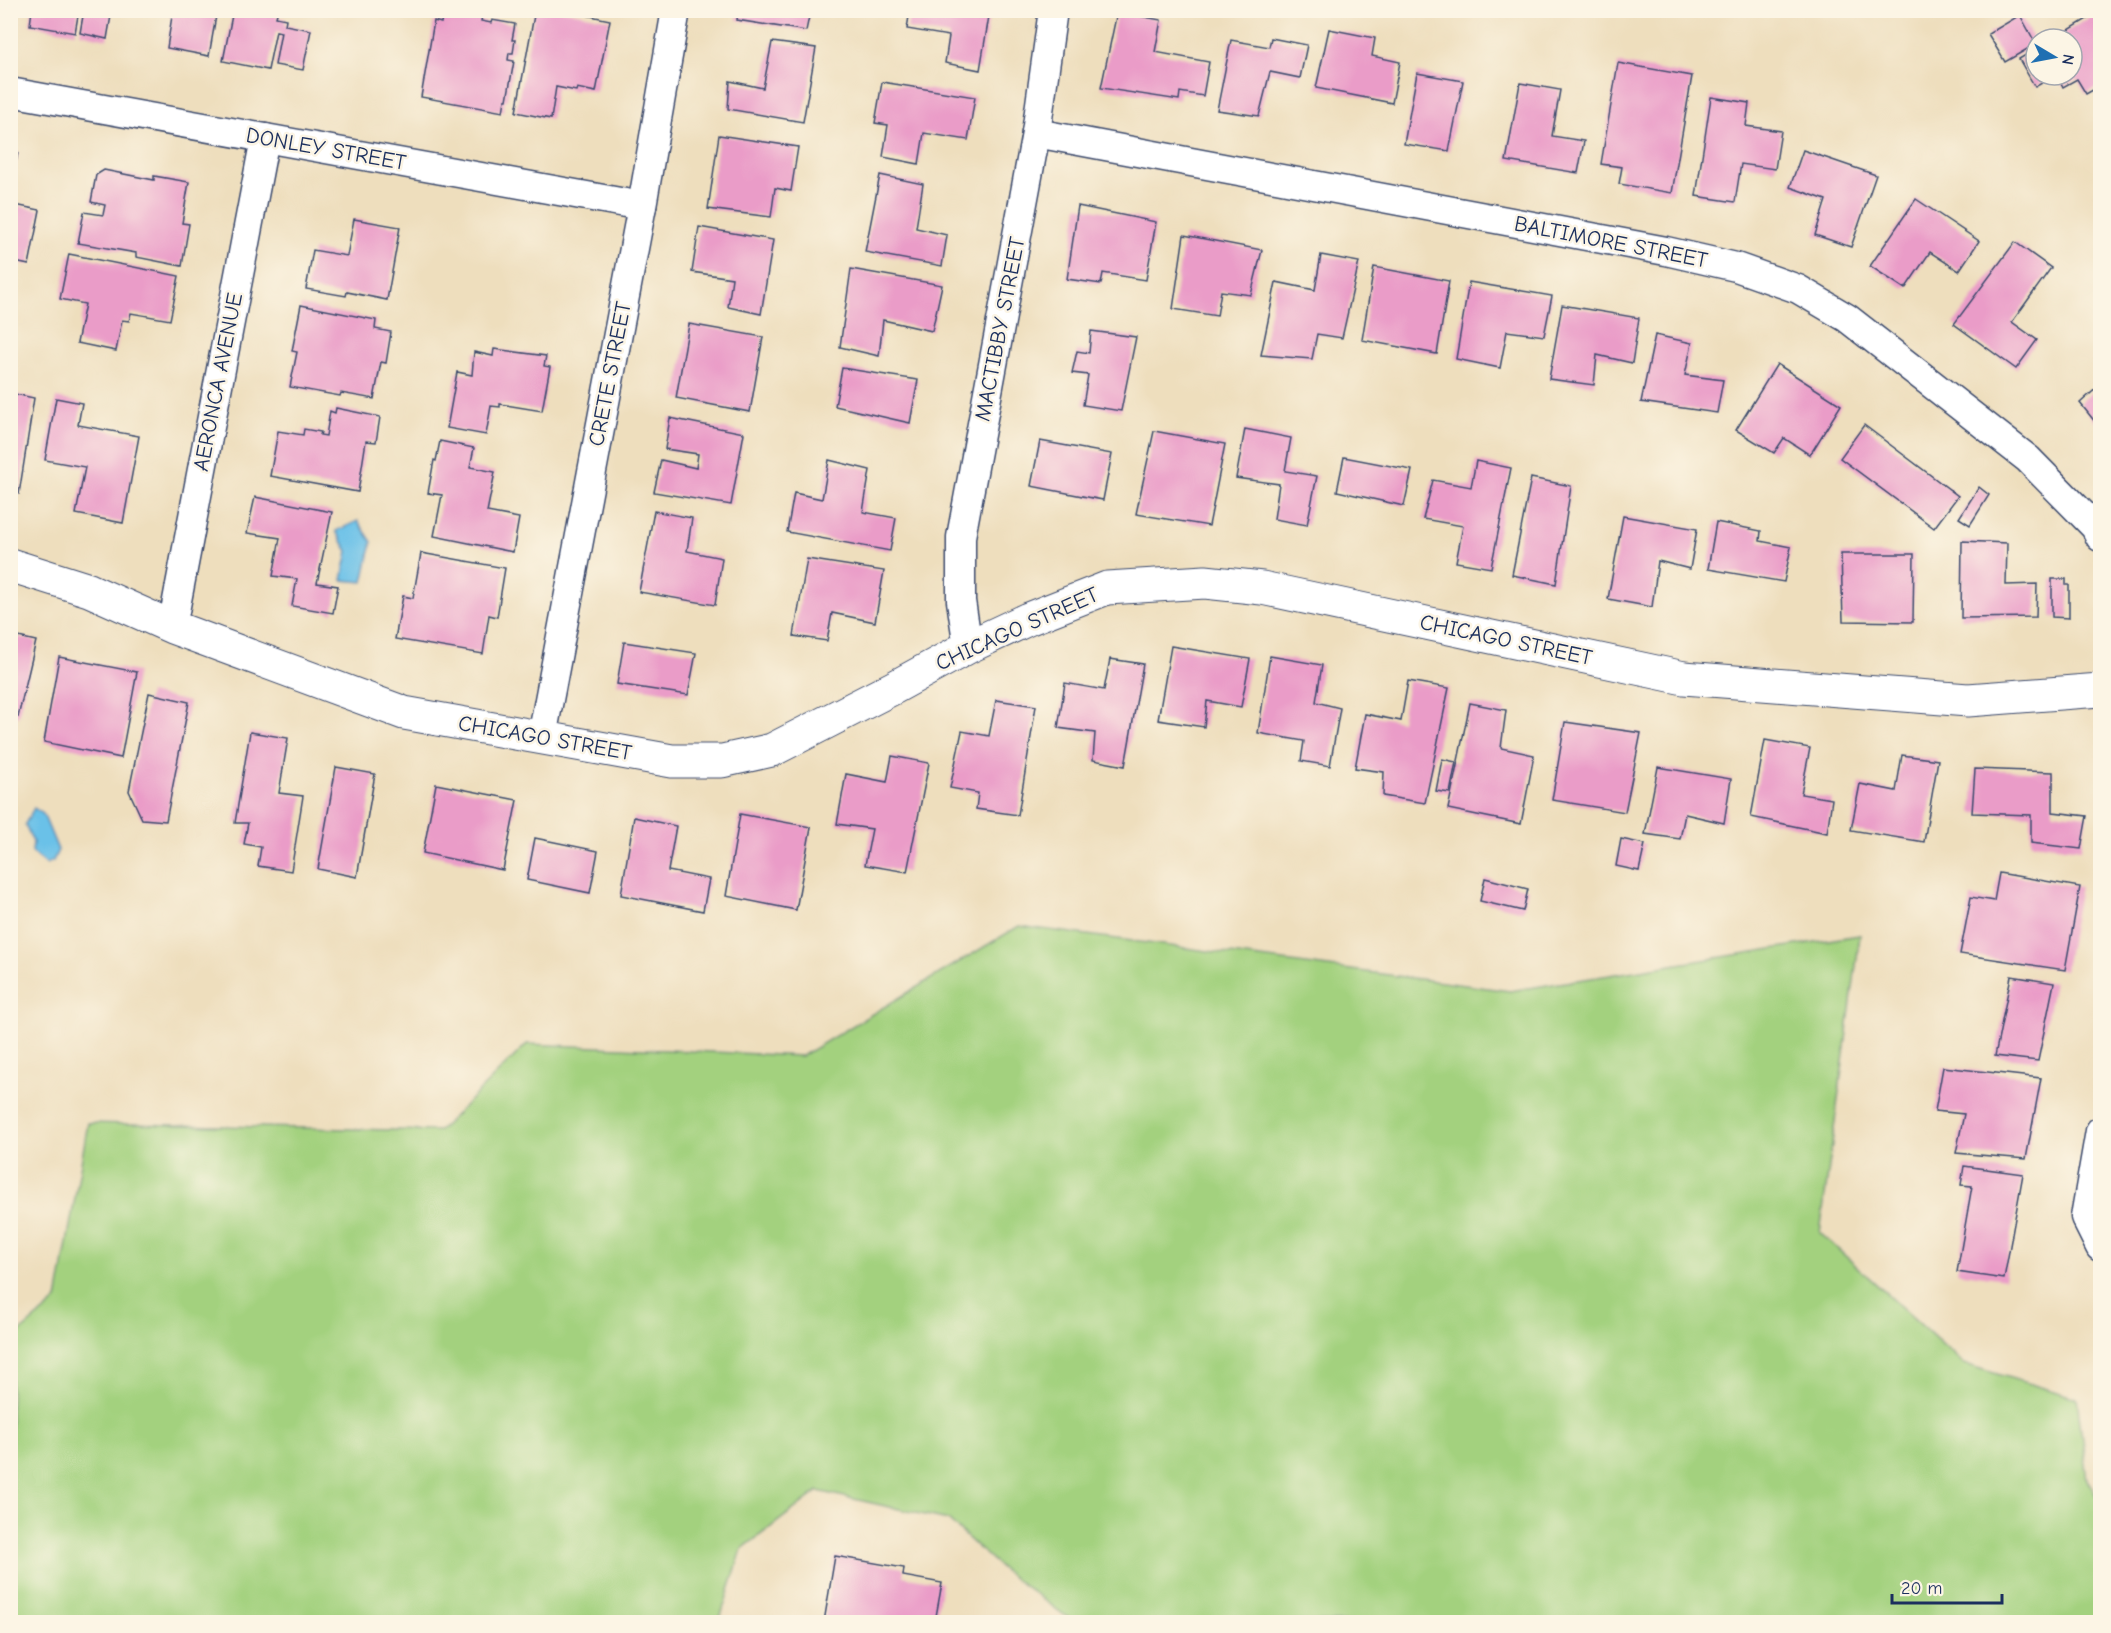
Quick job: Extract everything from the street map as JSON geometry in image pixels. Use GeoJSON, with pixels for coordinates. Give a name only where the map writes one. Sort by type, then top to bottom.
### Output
{"type":"FeatureCollection","features":[{"type":"Feature","properties":{"kind":"street","name":"CRETE STREET"},"geometry":{"type":"LineString","coordinates":[[542,737],[642,206],[676,10]]}},
{"type":"Feature","properties":{"kind":"street","name":"MACTIBBY STREET"},"geometry":{"type":"LineString","coordinates":[[968,647],[961,601],[961,537],[1036,133],[1053,10]]}},
{"type":"Feature","properties":{"kind":"street","name":"DONLEY STREET"},"geometry":{"type":"LineString","coordinates":[[10,92],[642,206]]}},
{"type":"Feature","properties":{"kind":"street","name":"BALTIMORE STREET"},"geometry":{"type":"LineString","coordinates":[[1036,133],[1666,251],[1736,267],[1798,289],[1847,318],[2028,459],[2095,527],[2100,537]]}},
{"type":"Feature","properties":{"kind":"street","name":"AERONCA AVENUE"},"geometry":{"type":"LineString","coordinates":[[172,627],[265,138]]}},
{"type":"Feature","properties":{"kind":"street","name":"CHICAGO STREET"},"geometry":{"type":"LineString","coordinates":[[10,565],[89,590],[172,627],[404,713],[672,761],[722,761],[772,750],[968,647],[1028,619],[1107,588],[1205,582],[1262,588],[1684,678],[1968,700],[2100,690]]}},
{"type":"Feature","properties":{"kind":"street"},"geometry":{"type":"LineString","coordinates":[[2100,1131],[2085,1217],[2100,1247]]}},
{"type":"Feature","properties":{"kind":"green space"},"geometry":{"type":"Polygon","coordinates":[[[1019,926],[1510,991],[1860,935],[1820,1233],[1964,1364],[2077,1398],[2087,1480],[2100,1501],[2100,1622],[1470,1622],[1463,1619],[1458,1622],[1074,1622],[1004,1571],[948,1520],[818,1491],[742,1549],[719,1622],[11,1622],[11,1340],[57,1300],[88,1123],[439,1131],[527,1044],[802,1056],[1019,926]]]}},
{"type":"Feature","properties":{"kind":"water"},"geometry":{"type":"Polygon","coordinates":[[[358,521],[372,542],[363,582],[342,580],[348,551],[336,531],[358,521]]]}},
{"type":"Feature","properties":{"kind":"water"},"geometry":{"type":"Polygon","coordinates":[[[34,808],[43,814],[58,850],[53,861],[46,864],[32,852],[33,842],[25,824],[34,808]]]}},
{"type":"Feature","properties":{"kind":"building"},"geometry":{"type":"Polygon","coordinates":[[[32,10],[79,10],[75,33],[30,25],[32,10]]]}},
{"type":"Feature","properties":{"kind":"building"},"geometry":{"type":"Polygon","coordinates":[[[84,10],[112,10],[107,39],[80,33],[84,10]]]}},
{"type":"Feature","properties":{"kind":"building"},"geometry":{"type":"Polygon","coordinates":[[[148,10],[217,10],[209,56],[167,48],[172,16],[148,10]]]}},
{"type":"Feature","properties":{"kind":"building"},"geometry":{"type":"Polygon","coordinates":[[[233,10],[278,10],[276,17],[286,19],[285,25],[311,30],[303,70],[275,65],[281,32],[276,31],[268,70],[223,61],[233,10]]]}},
{"type":"Feature","properties":{"kind":"building"},"geometry":{"type":"Polygon","coordinates":[[[443,10],[483,10],[481,21],[491,23],[492,20],[515,24],[512,40],[515,40],[513,53],[509,53],[508,60],[514,61],[503,112],[421,97],[434,21],[441,23],[443,10]]]}},
{"type":"Feature","properties":{"kind":"building"},"geometry":{"type":"Polygon","coordinates":[[[535,10],[562,10],[610,20],[596,92],[556,87],[551,119],[516,112],[535,10]]]}},
{"type":"Feature","properties":{"kind":"building"},"geometry":{"type":"Polygon","coordinates":[[[738,10],[825,10],[825,14],[810,12],[806,31],[737,20],[738,10]]]}},
{"type":"Feature","properties":{"kind":"building"},"geometry":{"type":"Polygon","coordinates":[[[910,10],[990,10],[980,70],[945,63],[949,36],[907,29],[910,10]]]}},
{"type":"Feature","properties":{"kind":"building"},"geometry":{"type":"Polygon","coordinates":[[[2100,11],[2100,86],[2086,94],[2082,87],[2084,87],[2084,27],[2074,27],[2100,11]]]}},
{"type":"Feature","properties":{"kind":"building"},"geometry":{"type":"Polygon","coordinates":[[[1117,12],[1161,20],[1155,52],[1209,62],[1203,96],[1180,92],[1179,100],[1101,88],[1117,12]]]}},
{"type":"Feature","properties":{"kind":"building"},"geometry":{"type":"Polygon","coordinates":[[[2020,15],[2027,27],[2024,27],[2024,51],[2005,62],[1988,34],[2020,15]]]}},
{"type":"Feature","properties":{"kind":"building"},"geometry":{"type":"Polygon","coordinates":[[[1329,29],[1375,38],[1372,56],[1400,62],[1392,103],[1316,88],[1329,29]]]}},
{"type":"Feature","properties":{"kind":"building"},"geometry":{"type":"Polygon","coordinates":[[[1271,38],[1307,45],[1300,78],[1270,72],[1259,116],[1217,110],[1231,40],[1269,47],[1271,38]]]}},
{"type":"Feature","properties":{"kind":"building"},"geometry":{"type":"Polygon","coordinates":[[[772,42],[816,48],[803,122],[728,109],[730,81],[763,88],[772,42]]]}},
{"type":"Feature","properties":{"kind":"building"},"geometry":{"type":"Polygon","coordinates":[[[2024,56],[2024,68],[2019,59],[2024,56]]]}},
{"type":"Feature","properties":{"kind":"building"},"geometry":{"type":"Polygon","coordinates":[[[1618,63],[1692,76],[1672,193],[1619,184],[1622,167],[1601,164],[1618,63]]]}},
{"type":"Feature","properties":{"kind":"building"},"geometry":{"type":"Polygon","coordinates":[[[1417,73],[1463,81],[1449,151],[1404,144],[1417,73]]]}},
{"type":"Feature","properties":{"kind":"building"},"geometry":{"type":"Polygon","coordinates":[[[882,82],[975,97],[968,140],[924,133],[919,164],[883,157],[888,125],[875,123],[882,82]]]}},
{"type":"Feature","properties":{"kind":"building"},"geometry":{"type":"Polygon","coordinates":[[[1520,83],[1560,90],[1552,136],[1584,141],[1578,173],[1506,161],[1520,83]]]}},
{"type":"Feature","properties":{"kind":"building"},"geometry":{"type":"Polygon","coordinates":[[[1711,97],[1749,103],[1746,126],[1781,131],[1775,169],[1741,164],[1735,202],[1696,196],[1711,97]]]}},
{"type":"Feature","properties":{"kind":"building"},"geometry":{"type":"Polygon","coordinates":[[[719,135],[798,147],[791,191],[775,188],[771,217],[708,209],[719,135]]]}},
{"type":"Feature","properties":{"kind":"building"},"geometry":{"type":"Polygon","coordinates":[[[10,150],[18,152],[12,184],[10,184],[10,150]]]}},
{"type":"Feature","properties":{"kind":"building"},"geometry":{"type":"Polygon","coordinates":[[[1803,150],[1876,175],[1851,247],[1815,235],[1826,200],[1790,187],[1803,150]]]}},
{"type":"Feature","properties":{"kind":"building"},"geometry":{"type":"Polygon","coordinates":[[[104,170],[154,180],[154,176],[189,182],[182,223],[189,224],[182,266],[136,257],[136,253],[78,243],[84,212],[103,215],[105,205],[91,202],[96,175],[104,170]]]}},
{"type":"Feature","properties":{"kind":"building"},"geometry":{"type":"Polygon","coordinates":[[[880,175],[923,184],[916,228],[947,235],[942,266],[865,252],[880,175]]]}},
{"type":"Feature","properties":{"kind":"building"},"geometry":{"type":"Polygon","coordinates":[[[1916,199],[1979,241],[1959,271],[1930,252],[1905,289],[1870,266],[1916,199]]]}},
{"type":"Feature","properties":{"kind":"building"},"geometry":{"type":"Polygon","coordinates":[[[10,204],[40,210],[29,265],[10,261],[10,204]]]}},
{"type":"Feature","properties":{"kind":"building"},"geometry":{"type":"Polygon","coordinates":[[[1078,206],[1156,222],[1146,280],[1103,273],[1101,284],[1067,279],[1078,206]]]}},
{"type":"Feature","properties":{"kind":"building"},"geometry":{"type":"Polygon","coordinates":[[[354,219],[400,227],[387,300],[347,292],[346,296],[306,289],[313,250],[347,256],[354,219]]]}},
{"type":"Feature","properties":{"kind":"building"},"geometry":{"type":"Polygon","coordinates":[[[699,227],[773,240],[761,314],[728,307],[732,278],[692,272],[699,227]]]}},
{"type":"Feature","properties":{"kind":"building"},"geometry":{"type":"Polygon","coordinates":[[[1184,235],[1262,250],[1251,295],[1221,291],[1217,316],[1173,309],[1184,235]]]}},
{"type":"Feature","properties":{"kind":"building"},"geometry":{"type":"Polygon","coordinates":[[[2015,242],[2051,268],[2012,322],[2037,340],[2016,369],[1954,324],[2015,242]]]}},
{"type":"Feature","properties":{"kind":"building"},"geometry":{"type":"Polygon","coordinates":[[[69,254],[179,276],[170,320],[131,313],[129,321],[122,320],[116,351],[77,343],[85,304],[60,299],[69,254]]]}},
{"type":"Feature","properties":{"kind":"building"},"geometry":{"type":"Polygon","coordinates":[[[1321,255],[1359,262],[1342,338],[1317,334],[1312,359],[1261,355],[1276,282],[1315,290],[1321,255]]]}},
{"type":"Feature","properties":{"kind":"building"},"geometry":{"type":"Polygon","coordinates":[[[1374,267],[1449,281],[1437,354],[1362,340],[1374,267]]]}},
{"type":"Feature","properties":{"kind":"building"},"geometry":{"type":"Polygon","coordinates":[[[851,269],[942,285],[932,331],[883,320],[879,356],[840,347],[851,269]]]}},
{"type":"Feature","properties":{"kind":"building"},"geometry":{"type":"Polygon","coordinates":[[[1469,282],[1552,296],[1544,336],[1507,331],[1500,368],[1456,359],[1469,282]]]}},
{"type":"Feature","properties":{"kind":"building"},"geometry":{"type":"Polygon","coordinates":[[[301,305],[376,320],[375,329],[391,332],[386,363],[381,362],[374,399],[341,393],[340,396],[290,387],[297,352],[292,351],[301,305]]]}},
{"type":"Feature","properties":{"kind":"building"},"geometry":{"type":"Polygon","coordinates":[[[1562,305],[1639,318],[1632,363],[1597,355],[1594,385],[1549,379],[1562,305]]]}},
{"type":"Feature","properties":{"kind":"building"},"geometry":{"type":"Polygon","coordinates":[[[689,324],[763,337],[750,412],[676,398],[689,324]]]}},
{"type":"Feature","properties":{"kind":"building"},"geometry":{"type":"Polygon","coordinates":[[[1091,331],[1136,337],[1121,411],[1083,405],[1088,375],[1072,373],[1077,351],[1089,353],[1091,331]]]}},
{"type":"Feature","properties":{"kind":"building"},"geometry":{"type":"Polygon","coordinates":[[[1655,335],[1692,343],[1685,375],[1723,380],[1717,413],[1641,402],[1655,335]]]}},
{"type":"Feature","properties":{"kind":"building"},"geometry":{"type":"Polygon","coordinates":[[[494,349],[546,356],[544,366],[550,367],[542,411],[500,404],[500,407],[491,406],[486,435],[447,428],[457,372],[472,375],[474,352],[493,356],[494,349]]]}},
{"type":"Feature","properties":{"kind":"building"},"geometry":{"type":"Polygon","coordinates":[[[1777,364],[1841,405],[1810,455],[1784,438],[1774,453],[1736,430],[1777,364]]]}},
{"type":"Feature","properties":{"kind":"building"},"geometry":{"type":"Polygon","coordinates":[[[842,368],[918,380],[910,423],[835,406],[842,368]]]}},
{"type":"Feature","properties":{"kind":"building"},"geometry":{"type":"Polygon","coordinates":[[[2100,385],[2100,418],[2096,423],[2080,403],[2100,385]]]}},
{"type":"Feature","properties":{"kind":"building"},"geometry":{"type":"Polygon","coordinates":[[[10,393],[34,398],[19,494],[10,493],[10,393]]]}},
{"type":"Feature","properties":{"kind":"building"},"geometry":{"type":"Polygon","coordinates":[[[56,398],[82,403],[78,425],[139,436],[123,523],[76,514],[85,467],[45,460],[56,398]]]}},
{"type":"Feature","properties":{"kind":"building"},"geometry":{"type":"Polygon","coordinates":[[[336,408],[380,417],[376,442],[366,441],[358,492],[270,476],[278,431],[303,435],[304,429],[321,432],[320,435],[326,436],[330,411],[335,413],[336,408]]]}},
{"type":"Feature","properties":{"kind":"building"},"geometry":{"type":"Polygon","coordinates":[[[670,418],[744,433],[731,505],[654,492],[661,460],[696,468],[698,454],[665,449],[670,418]]]}},
{"type":"Feature","properties":{"kind":"building"},"geometry":{"type":"Polygon","coordinates":[[[1864,425],[1958,496],[1934,528],[1840,458],[1864,425]]]}},
{"type":"Feature","properties":{"kind":"building"},"geometry":{"type":"Polygon","coordinates":[[[1245,429],[1291,438],[1285,471],[1317,476],[1307,525],[1274,519],[1279,484],[1236,478],[1245,429]]]}},
{"type":"Feature","properties":{"kind":"building"},"geometry":{"type":"Polygon","coordinates":[[[1154,431],[1225,444],[1209,526],[1136,514],[1154,431]]]}},
{"type":"Feature","properties":{"kind":"building"},"geometry":{"type":"Polygon","coordinates":[[[440,441],[474,448],[470,467],[495,472],[487,512],[519,518],[513,552],[434,536],[442,495],[428,493],[440,441]]]}},
{"type":"Feature","properties":{"kind":"building"},"geometry":{"type":"Polygon","coordinates":[[[1040,441],[1112,454],[1103,500],[1031,486],[1040,441]]]}},
{"type":"Feature","properties":{"kind":"building"},"geometry":{"type":"Polygon","coordinates":[[[1344,457],[1412,470],[1404,506],[1337,491],[1344,457]]]}},
{"type":"Feature","properties":{"kind":"building"},"geometry":{"type":"Polygon","coordinates":[[[829,460],[870,470],[863,512],[896,518],[890,551],[787,532],[794,493],[822,499],[829,460]]]}},
{"type":"Feature","properties":{"kind":"building"},"geometry":{"type":"Polygon","coordinates":[[[1476,461],[1511,468],[1491,568],[1456,562],[1463,526],[1423,519],[1433,480],[1471,487],[1476,461]]]}},
{"type":"Feature","properties":{"kind":"building"},"geometry":{"type":"Polygon","coordinates":[[[1531,478],[1571,486],[1556,584],[1512,575],[1531,478]]]}},
{"type":"Feature","properties":{"kind":"building"},"geometry":{"type":"Polygon","coordinates":[[[1979,487],[1989,495],[1970,525],[1959,518],[1979,487]]]}},
{"type":"Feature","properties":{"kind":"building"},"geometry":{"type":"Polygon","coordinates":[[[255,497],[332,512],[317,583],[338,586],[333,613],[292,606],[297,579],[273,576],[280,538],[247,533],[255,497]]]}},
{"type":"Feature","properties":{"kind":"building"},"geometry":{"type":"Polygon","coordinates":[[[654,511],[692,518],[687,551],[722,558],[715,605],[639,592],[654,511]]]}},
{"type":"Feature","properties":{"kind":"building"},"geometry":{"type":"Polygon","coordinates":[[[1623,516],[1697,529],[1690,569],[1658,561],[1652,607],[1608,599],[1623,516]]]}},
{"type":"Feature","properties":{"kind":"building"},"geometry":{"type":"Polygon","coordinates":[[[1716,522],[1761,531],[1760,541],[1791,547],[1784,582],[1708,569],[1716,522]]]}},
{"type":"Feature","properties":{"kind":"building"},"geometry":{"type":"Polygon","coordinates":[[[1962,541],[2007,543],[2006,585],[2037,584],[2036,617],[1961,618],[1962,541]]]}},
{"type":"Feature","properties":{"kind":"building"},"geometry":{"type":"Polygon","coordinates":[[[421,553],[505,568],[497,617],[489,615],[483,654],[395,639],[403,596],[413,598],[421,553]]]}},
{"type":"Feature","properties":{"kind":"building"},"geometry":{"type":"Polygon","coordinates":[[[1841,554],[1914,554],[1913,622],[1843,621],[1841,554]]]}},
{"type":"Feature","properties":{"kind":"building"},"geometry":{"type":"Polygon","coordinates":[[[807,559],[884,571],[875,622],[832,613],[827,641],[794,636],[807,559]]]}},
{"type":"Feature","properties":{"kind":"building"},"geometry":{"type":"Polygon","coordinates":[[[2052,579],[2066,579],[2066,585],[2069,585],[2069,618],[2052,617],[2052,579]]]}},
{"type":"Feature","properties":{"kind":"building"},"geometry":{"type":"Polygon","coordinates":[[[10,635],[36,641],[18,717],[10,715],[10,635]]]}},
{"type":"Feature","properties":{"kind":"building"},"geometry":{"type":"Polygon","coordinates":[[[624,642],[696,653],[688,695],[617,684],[624,642]]]}},
{"type":"Feature","properties":{"kind":"building"},"geometry":{"type":"Polygon","coordinates":[[[1171,646],[1250,659],[1241,707],[1207,701],[1204,727],[1158,720],[1171,646]]]}},
{"type":"Feature","properties":{"kind":"building"},"geometry":{"type":"Polygon","coordinates":[[[1270,656],[1322,665],[1316,702],[1340,708],[1330,766],[1301,761],[1304,741],[1258,733],[1270,656]]]}},
{"type":"Feature","properties":{"kind":"building"},"geometry":{"type":"Polygon","coordinates":[[[59,657],[137,672],[121,758],[44,742],[59,657]]]}},
{"type":"Feature","properties":{"kind":"building"},"geometry":{"type":"Polygon","coordinates":[[[1110,659],[1143,664],[1125,766],[1093,760],[1095,733],[1058,728],[1065,683],[1104,690],[1110,659]]]}},
{"type":"Feature","properties":{"kind":"building"},"geometry":{"type":"Polygon","coordinates":[[[1408,681],[1449,688],[1425,803],[1383,796],[1384,772],[1355,768],[1365,714],[1401,721],[1408,681]]]}},
{"type":"Feature","properties":{"kind":"building"},"geometry":{"type":"Polygon","coordinates":[[[149,693],[189,702],[166,821],[142,819],[129,791],[149,693]]]}},
{"type":"Feature","properties":{"kind":"building"},"geometry":{"type":"Polygon","coordinates":[[[996,700],[1036,706],[1018,815],[976,809],[978,793],[950,788],[962,731],[989,736],[996,700]]]}},
{"type":"Feature","properties":{"kind":"building"},"geometry":{"type":"Polygon","coordinates":[[[1470,703],[1506,710],[1501,748],[1534,755],[1521,824],[1448,809],[1470,703]]]}},
{"type":"Feature","properties":{"kind":"building"},"geometry":{"type":"Polygon","coordinates":[[[1565,722],[1641,733],[1625,812],[1552,800],[1565,722]]]}},
{"type":"Feature","properties":{"kind":"building"},"geometry":{"type":"Polygon","coordinates":[[[250,732],[288,738],[279,793],[303,796],[291,871],[258,866],[261,847],[244,844],[248,823],[235,823],[250,732]]]}},
{"type":"Feature","properties":{"kind":"building"},"geometry":{"type":"Polygon","coordinates":[[[1765,740],[1810,748],[1801,794],[1832,799],[1827,833],[1751,817],[1765,740]]]}},
{"type":"Feature","properties":{"kind":"building"},"geometry":{"type":"Polygon","coordinates":[[[1902,755],[1938,760],[1924,842],[1851,830],[1860,784],[1896,791],[1902,755]]]}},
{"type":"Feature","properties":{"kind":"building"},"geometry":{"type":"Polygon","coordinates":[[[892,756],[929,763],[907,872],[865,865],[872,829],[837,824],[846,774],[887,782],[892,756]]]}},
{"type":"Feature","properties":{"kind":"building"},"geometry":{"type":"Polygon","coordinates":[[[1442,759],[1456,762],[1450,793],[1436,791],[1442,759]]]}},
{"type":"Feature","properties":{"kind":"building"},"geometry":{"type":"Polygon","coordinates":[[[336,767],[375,774],[357,877],[318,869],[336,767]]]}},
{"type":"Feature","properties":{"kind":"building"},"geometry":{"type":"Polygon","coordinates":[[[1658,767],[1731,779],[1724,823],[1685,814],[1680,839],[1645,834],[1658,767]]]}},
{"type":"Feature","properties":{"kind":"building"},"geometry":{"type":"Polygon","coordinates":[[[1975,769],[2053,772],[2053,812],[2087,816],[2081,849],[2031,843],[2031,815],[1972,813],[1975,769]]]}},
{"type":"Feature","properties":{"kind":"building"},"geometry":{"type":"Polygon","coordinates":[[[436,784],[517,800],[503,870],[423,853],[436,784]]]}},
{"type":"Feature","properties":{"kind":"building"},"geometry":{"type":"Polygon","coordinates":[[[740,814],[811,827],[796,910],[726,896],[740,814]]]}},
{"type":"Feature","properties":{"kind":"building"},"geometry":{"type":"Polygon","coordinates":[[[634,817],[676,826],[668,871],[709,879],[703,911],[621,895],[634,817]]]}},
{"type":"Feature","properties":{"kind":"building"},"geometry":{"type":"Polygon","coordinates":[[[535,838],[598,851],[590,893],[527,880],[535,838]]]}},
{"type":"Feature","properties":{"kind":"building"},"geometry":{"type":"Polygon","coordinates":[[[1621,839],[1645,844],[1639,871],[1616,866],[1621,839]]]}},
{"type":"Feature","properties":{"kind":"building"},"geometry":{"type":"Polygon","coordinates":[[[1999,873],[2080,887],[2065,970],[1960,954],[1971,897],[1994,901],[1999,873]]]}},
{"type":"Feature","properties":{"kind":"building"},"geometry":{"type":"Polygon","coordinates":[[[1485,878],[1528,889],[1523,911],[1480,901],[1485,878]]]}},
{"type":"Feature","properties":{"kind":"building"},"geometry":{"type":"Polygon","coordinates":[[[2011,976],[2054,983],[2038,1061],[1995,1056],[2011,976]]]}},
{"type":"Feature","properties":{"kind":"building"},"geometry":{"type":"Polygon","coordinates":[[[1943,1067],[2041,1078],[2026,1159],[1956,1153],[1964,1114],[1935,1111],[1943,1067]]]}},
{"type":"Feature","properties":{"kind":"building"},"geometry":{"type":"Polygon","coordinates":[[[1964,1166],[2023,1174],[2004,1279],[1957,1272],[1972,1186],[1961,1185],[1964,1166]]]}},
{"type":"Feature","properties":{"kind":"building"},"geometry":{"type":"Polygon","coordinates":[[[835,1556],[904,1568],[903,1576],[942,1583],[935,1622],[824,1622],[835,1556]]]}}]}
